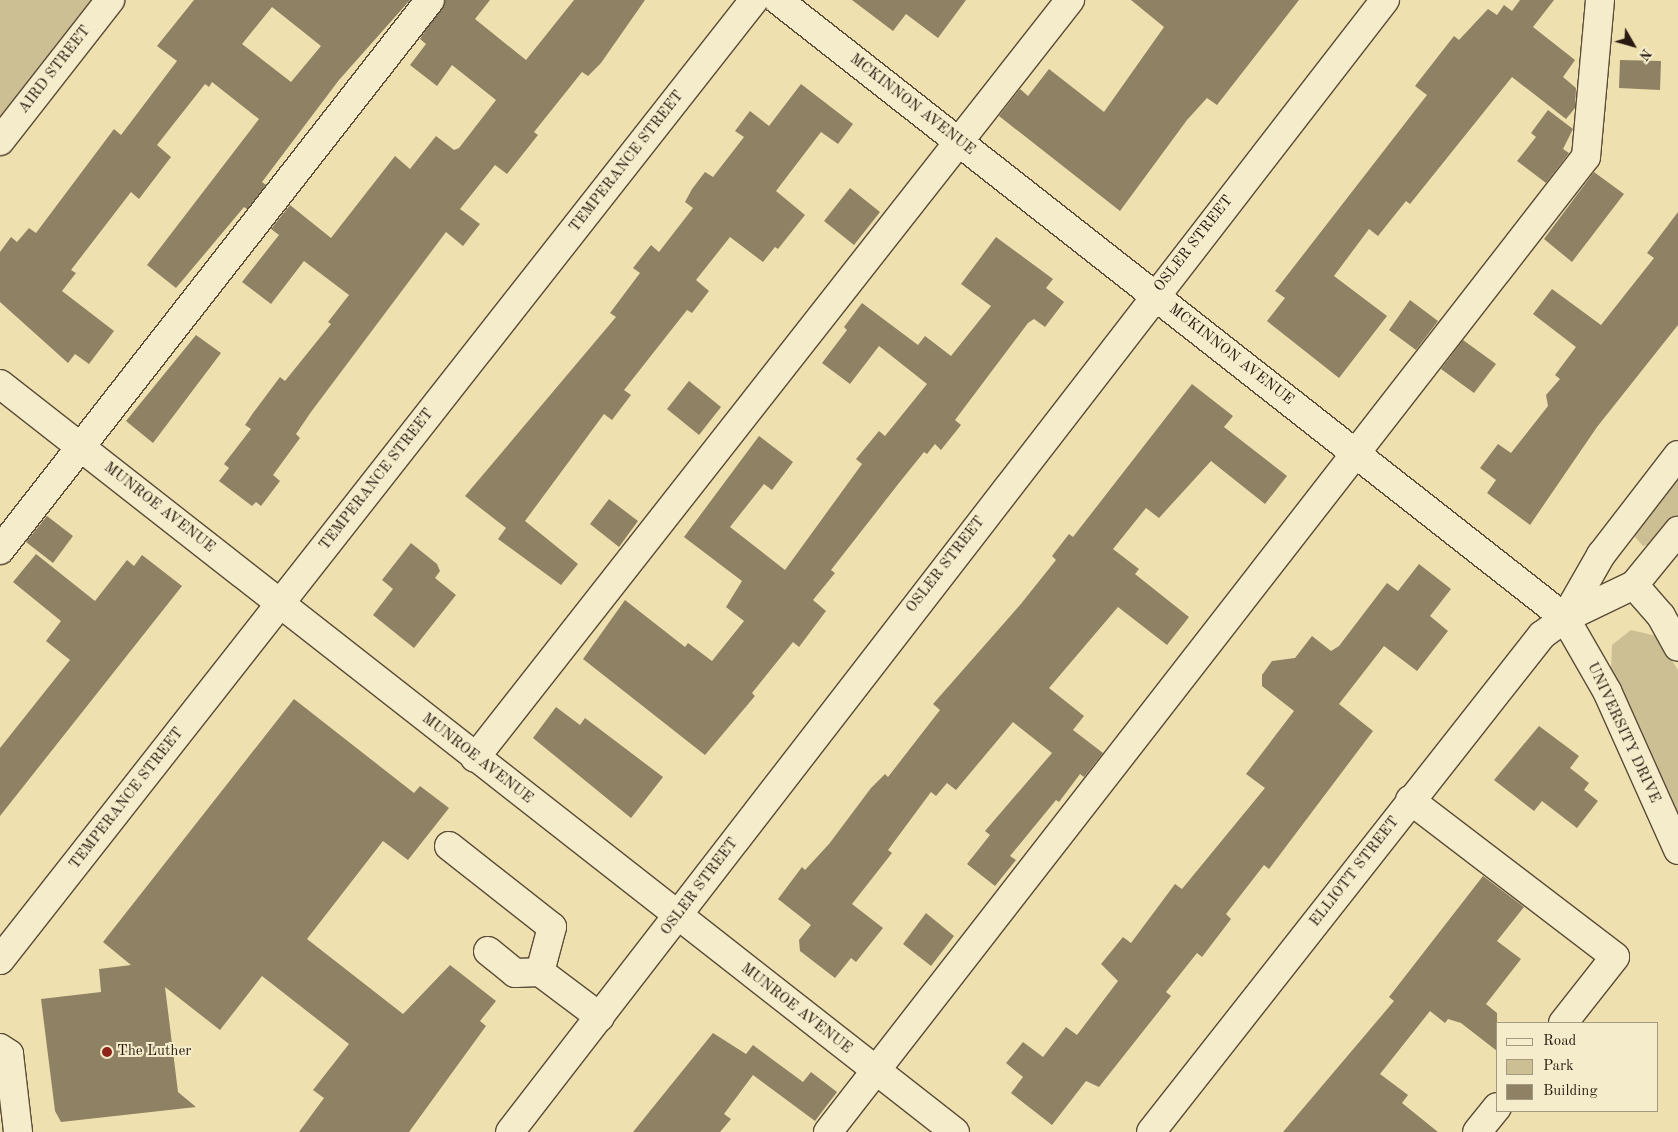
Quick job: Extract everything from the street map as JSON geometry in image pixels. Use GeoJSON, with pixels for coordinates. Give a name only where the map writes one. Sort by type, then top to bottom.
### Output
{"type":"FeatureCollection","features":[{"type":"Feature","properties":{"kind":"street","name":"AIRD STREET"},"geometry":{"type":"LineString","coordinates":[[0,141],[110,0]]}},
{"type":"Feature","properties":{"kind":"street"},"geometry":{"type":"LineString","coordinates":[[0,550],[79,446],[430,0]]}},
{"type":"Feature","properties":{"kind":"street","name":"TEMPERANCE STREET"},"geometry":{"type":"LineString","coordinates":[[0,960],[754,0]]}},
{"type":"Feature","properties":{"kind":"street","name":"MCKINNON AVENUE"},"geometry":{"type":"LineString","coordinates":[[778,0],[1565,618]]}},
{"type":"Feature","properties":{"kind":"street"},"geometry":{"type":"LineString","coordinates":[[475,758],[960,143],[1070,0]]}},
{"type":"Feature","properties":{"kind":"street","name":"OSLER STREET"},"geometry":{"type":"LineString","coordinates":[[510,1132],[1154,296],[1386,0]]}},
{"type":"Feature","properties":{"kind":"street"},"geometry":{"type":"LineString","coordinates":[[828,1132],[1586,158],[1600,0]]}},
{"type":"Feature","properties":{"kind":"street","name":"MUNROE AVENUE"},"geometry":{"type":"LineString","coordinates":[[0,384],[676,917],[956,1132]]}},
{"type":"Feature","properties":{"kind":"street"},"geometry":{"type":"LineString","coordinates":[[1565,618],[1602,555],[1678,455]]}},
{"type":"Feature","properties":{"kind":"street"},"geometry":{"type":"LineString","coordinates":[[1565,618],[1634,585],[1678,531]]}},
{"type":"Feature","properties":{"kind":"street"},"geometry":{"type":"LineString","coordinates":[[1634,585],[1661,616],[1678,647]]}},
{"type":"Feature","properties":{"kind":"street","name":"ELLIOTT STREET"},"geometry":{"type":"LineString","coordinates":[[1152,1132],[1410,800],[1542,635],[1565,618]]}},
{"type":"Feature","properties":{"kind":"street","name":"UNIVERSITY DRIVE"},"geometry":{"type":"LineString","coordinates":[[1565,618],[1607,691],[1678,850]]}},
{"type":"Feature","properties":{"kind":"street"},"geometry":{"type":"LineString","coordinates":[[1410,800],[1615,957],[1564,1022]]}},
{"type":"Feature","properties":{"kind":"street"},"geometry":{"type":"LineString","coordinates":[[449,846],[552,927],[540,972]]}},
{"type":"Feature","properties":{"kind":"street"},"geometry":{"type":"LineString","coordinates":[[488,951],[515,973],[540,972],[600,1017]]}},
{"type":"Feature","properties":{"kind":"street"},"geometry":{"type":"LineString","coordinates":[[0,1048],[8,1054],[18,1132]]}},
{"type":"Feature","properties":{"kind":"street"},"geometry":{"type":"LineString","coordinates":[[1477,1132],[1496,1108]]}},
{"type":"Feature","properties":{"kind":"green space"},"geometry":{"type":"Polygon","coordinates":[[[0,0],[108,0],[0,139],[0,0]]]}},
{"type":"Feature","properties":{"kind":"green space"},"geometry":{"type":"Polygon","coordinates":[[[1678,476],[1678,514],[1656,542],[1643,546],[1635,537],[1636,531],[1678,476]]]}},
{"type":"Feature","properties":{"kind":"green space"},"geometry":{"type":"Polygon","coordinates":[[[1631,630],[1657,636],[1678,670],[1678,814],[1611,670],[1612,645],[1631,630]]]}},
{"type":"Feature","properties":{"kind":"building"},"geometry":{"type":"Polygon","coordinates":[[[194,0],[410,0],[339,80],[262,182],[266,185],[247,209],[244,207],[176,288],[147,265],[259,119],[212,82],[209,87],[205,84],[157,145],[171,157],[139,199],[131,192],[71,270],[76,273],[62,291],[114,331],[89,364],[75,354],[68,363],[0,302],[0,252],[11,237],[17,242],[29,228],[36,233],[114,129],[121,135],[177,61],[157,46],[194,0]],[[272,7],[242,44],[291,82],[321,46],[272,7]]]}},
{"type":"Feature","properties":{"kind":"building"},"geometry":{"type":"Polygon","coordinates":[[[445,0],[490,0],[475,19],[526,60],[574,0],[645,0],[601,63],[588,76],[582,72],[534,132],[538,135],[507,174],[495,165],[460,209],[480,224],[463,246],[446,232],[296,434],[300,438],[273,475],[280,481],[261,506],[256,502],[252,506],[219,481],[229,468],[224,464],[251,429],[245,425],[253,413],[280,377],[285,381],[331,324],[328,322],[349,295],[304,261],[271,304],[242,282],[279,235],[271,229],[290,205],[331,238],[395,156],[410,169],[436,136],[454,150],[459,148],[496,100],[452,65],[437,86],[410,65],[426,44],[420,39],[445,0]]]}},
{"type":"Feature","properties":{"kind":"building"},"geometry":{"type":"Polygon","coordinates":[[[852,0],[966,0],[938,38],[906,14],[893,31],[852,0]]]}},
{"type":"Feature","properties":{"kind":"building"},"geometry":{"type":"Polygon","coordinates":[[[1131,0],[1299,0],[1217,105],[1207,98],[1187,120],[1120,211],[999,116],[1020,89],[1028,96],[1049,69],[1104,112],[1164,27],[1131,0]]]}},
{"type":"Feature","properties":{"kind":"building"},"geometry":{"type":"Polygon","coordinates":[[[1520,0],[1554,0],[1533,27],[1575,60],[1563,77],[1576,88],[1575,108],[1566,119],[1512,77],[1410,204],[1406,201],[1378,236],[1369,229],[1334,276],[1387,316],[1339,378],[1267,321],[1285,298],[1275,291],[1427,95],[1415,86],[1454,36],[1459,40],[1488,9],[1497,15],[1504,5],[1512,11],[1520,0]]]}},
{"type":"Feature","properties":{"kind":"building"},"geometry":{"type":"Polygon","coordinates":[[[1620,60],[1661,61],[1660,90],[1619,88],[1620,60]]]}},
{"type":"Feature","properties":{"kind":"building"},"geometry":{"type":"Polygon","coordinates":[[[801,84],[853,124],[838,144],[821,132],[776,191],[805,215],[778,249],[775,247],[763,262],[730,237],[696,280],[709,291],[692,313],[687,310],[624,390],[631,395],[612,420],[604,414],[525,521],[578,564],[561,585],[498,539],[506,528],[465,496],[616,317],[610,313],[640,273],[633,268],[651,245],[659,252],[693,208],[685,202],[692,189],[705,172],[713,177],[744,137],[735,131],[750,111],[769,126],[801,84]]]}},
{"type":"Feature","properties":{"kind":"building"},"geometry":{"type":"Polygon","coordinates":[[[1548,110],[1573,129],[1563,149],[1569,153],[1546,183],[1517,161],[1536,137],[1531,133],[1548,110]]]}},
{"type":"Feature","properties":{"kind":"building"},"geometry":{"type":"Polygon","coordinates":[[[1594,172],[1624,194],[1572,262],[1544,239],[1594,172]]]}},
{"type":"Feature","properties":{"kind":"building"},"geometry":{"type":"Polygon","coordinates":[[[850,188],[880,212],[854,245],[824,221],[850,188]]]}},
{"type":"Feature","properties":{"kind":"building"},"geometry":{"type":"Polygon","coordinates":[[[1678,212],[1678,325],[1597,427],[1530,525],[1487,493],[1496,480],[1480,468],[1498,444],[1511,453],[1548,406],[1546,395],[1560,379],[1555,375],[1576,347],[1533,314],[1552,289],[1601,325],[1654,258],[1647,253],[1678,212]]]}},
{"type":"Feature","properties":{"kind":"building"},"geometry":{"type":"Polygon","coordinates":[[[996,237],[1053,279],[1046,288],[1064,302],[1045,327],[1034,319],[1028,323],[955,420],[961,425],[941,450],[935,444],[927,454],[924,452],[899,483],[831,570],[835,573],[813,600],[826,611],[799,647],[793,642],[752,693],[755,696],[705,755],[583,659],[625,600],[685,647],[688,643],[712,661],[744,621],[726,607],[742,581],[684,537],[759,436],[793,462],[772,490],[764,484],[730,527],[785,570],[862,464],[856,459],[879,431],[885,436],[927,384],[879,346],[850,384],[822,363],[847,330],[844,327],[862,303],[918,345],[925,336],[951,356],[991,306],[961,284],[996,237]]]}},
{"type":"Feature","properties":{"kind":"building"},"geometry":{"type":"Polygon","coordinates":[[[1410,300],[1438,321],[1416,350],[1389,330],[1410,300]]]}},
{"type":"Feature","properties":{"kind":"building"},"geometry":{"type":"Polygon","coordinates":[[[196,335],[221,353],[153,443],[126,421],[196,335]]]}},
{"type":"Feature","properties":{"kind":"building"},"geometry":{"type":"Polygon","coordinates":[[[1463,340],[1496,364],[1474,393],[1441,369],[1463,340]]]}},
{"type":"Feature","properties":{"kind":"building"},"geometry":{"type":"Polygon","coordinates":[[[689,381],[721,407],[699,435],[667,409],[689,381]]]}},
{"type":"Feature","properties":{"kind":"building"},"geometry":{"type":"Polygon","coordinates":[[[1192,384],[1233,416],[1224,427],[1287,476],[1265,504],[1211,461],[1159,518],[1146,508],[1113,549],[1139,569],[1135,574],[1189,617],[1167,645],[1118,607],[1049,688],[1084,716],[1073,730],[1103,753],[1084,777],[1080,774],[1059,802],[1056,800],[1010,856],[1016,860],[995,886],[967,864],[990,835],[985,831],[1052,753],[1013,722],[956,790],[947,783],[936,796],[931,792],[888,850],[892,853],[852,904],[883,928],[856,962],[851,958],[835,978],[800,951],[799,940],[811,925],[778,899],[802,867],[805,870],[829,844],[871,788],[885,774],[888,777],[940,710],[933,704],[1020,605],[1056,560],[1052,556],[1069,534],[1073,537],[1192,384]]]}},
{"type":"Feature","properties":{"kind":"building"},"geometry":{"type":"Polygon","coordinates":[[[609,499],[638,521],[619,547],[590,524],[609,499]]]}},
{"type":"Feature","properties":{"kind":"building"},"geometry":{"type":"Polygon","coordinates":[[[47,516],[73,536],[53,563],[26,542],[47,516]]]}},
{"type":"Feature","properties":{"kind":"building"},"geometry":{"type":"Polygon","coordinates":[[[411,543],[437,564],[440,571],[435,578],[456,595],[414,648],[373,615],[393,589],[382,580],[411,543]]]}},
{"type":"Feature","properties":{"kind":"building"},"geometry":{"type":"Polygon","coordinates":[[[36,554],[95,601],[127,560],[134,566],[142,555],[182,586],[0,816],[0,748],[70,660],[46,641],[61,621],[13,582],[36,554]]]}},
{"type":"Feature","properties":{"kind":"building"},"geometry":{"type":"Polygon","coordinates":[[[1419,564],[1451,589],[1430,616],[1448,631],[1417,671],[1384,646],[1339,704],[1373,731],[1269,869],[1264,865],[1226,914],[1231,919],[1202,957],[1197,953],[1166,992],[1171,996],[1099,1087],[1086,1081],[1052,1125],[1011,1093],[1023,1077],[1006,1063],[1023,1042],[1043,1057],[1066,1027],[1077,1035],[1118,981],[1101,964],[1123,937],[1131,943],[1175,884],[1182,889],[1265,788],[1246,774],[1294,711],[1262,686],[1262,675],[1272,661],[1295,658],[1312,636],[1331,651],[1339,646],[1387,583],[1398,591],[1419,564]]]}},
{"type":"Feature","properties":{"kind":"building"},"geometry":{"type":"Polygon","coordinates":[[[294,699],[414,793],[420,786],[449,808],[408,860],[383,841],[307,939],[403,1014],[450,965],[496,1001],[480,1021],[486,1026],[409,1132],[299,1132],[324,1098],[313,1090],[349,1044],[262,976],[220,1030],[165,987],[178,1092],[196,1107],[61,1122],[55,1111],[41,999],[101,992],[99,969],[131,965],[103,942],[294,699]]]}},
{"type":"Feature","properties":{"kind":"building"},"geometry":{"type":"Polygon","coordinates":[[[556,707],[580,725],[585,718],[663,777],[631,818],[533,738],[556,707]]]}},
{"type":"Feature","properties":{"kind":"building"},"geometry":{"type":"Polygon","coordinates":[[[1539,726],[1579,756],[1570,768],[1589,783],[1584,790],[1598,801],[1577,828],[1542,801],[1534,811],[1494,780],[1539,726]]]}},
{"type":"Feature","properties":{"kind":"building"},"geometry":{"type":"Polygon","coordinates":[[[1483,876],[1524,907],[1497,941],[1521,959],[1486,1004],[1497,1013],[1496,1050],[1461,1023],[1448,1019],[1445,1023],[1430,1011],[1380,1074],[1408,1095],[1402,1103],[1438,1132],[1283,1132],[1394,1001],[1389,997],[1483,876]]]}},
{"type":"Feature","properties":{"kind":"building"},"geometry":{"type":"Polygon","coordinates":[[[926,913],[954,936],[931,966],[903,944],[926,913]]]}},
{"type":"Feature","properties":{"kind":"building"},"geometry":{"type":"Polygon","coordinates":[[[713,1033],[746,1054],[753,1045],[803,1082],[811,1072],[837,1092],[815,1121],[753,1075],[724,1114],[731,1119],[720,1132],[633,1132],[713,1033]]]}},
{"type":"Feature","properties":{"kind":"place","name":"The Luther"},"geometry":{"type":"Point","coordinates":[107,1052]}}]}
